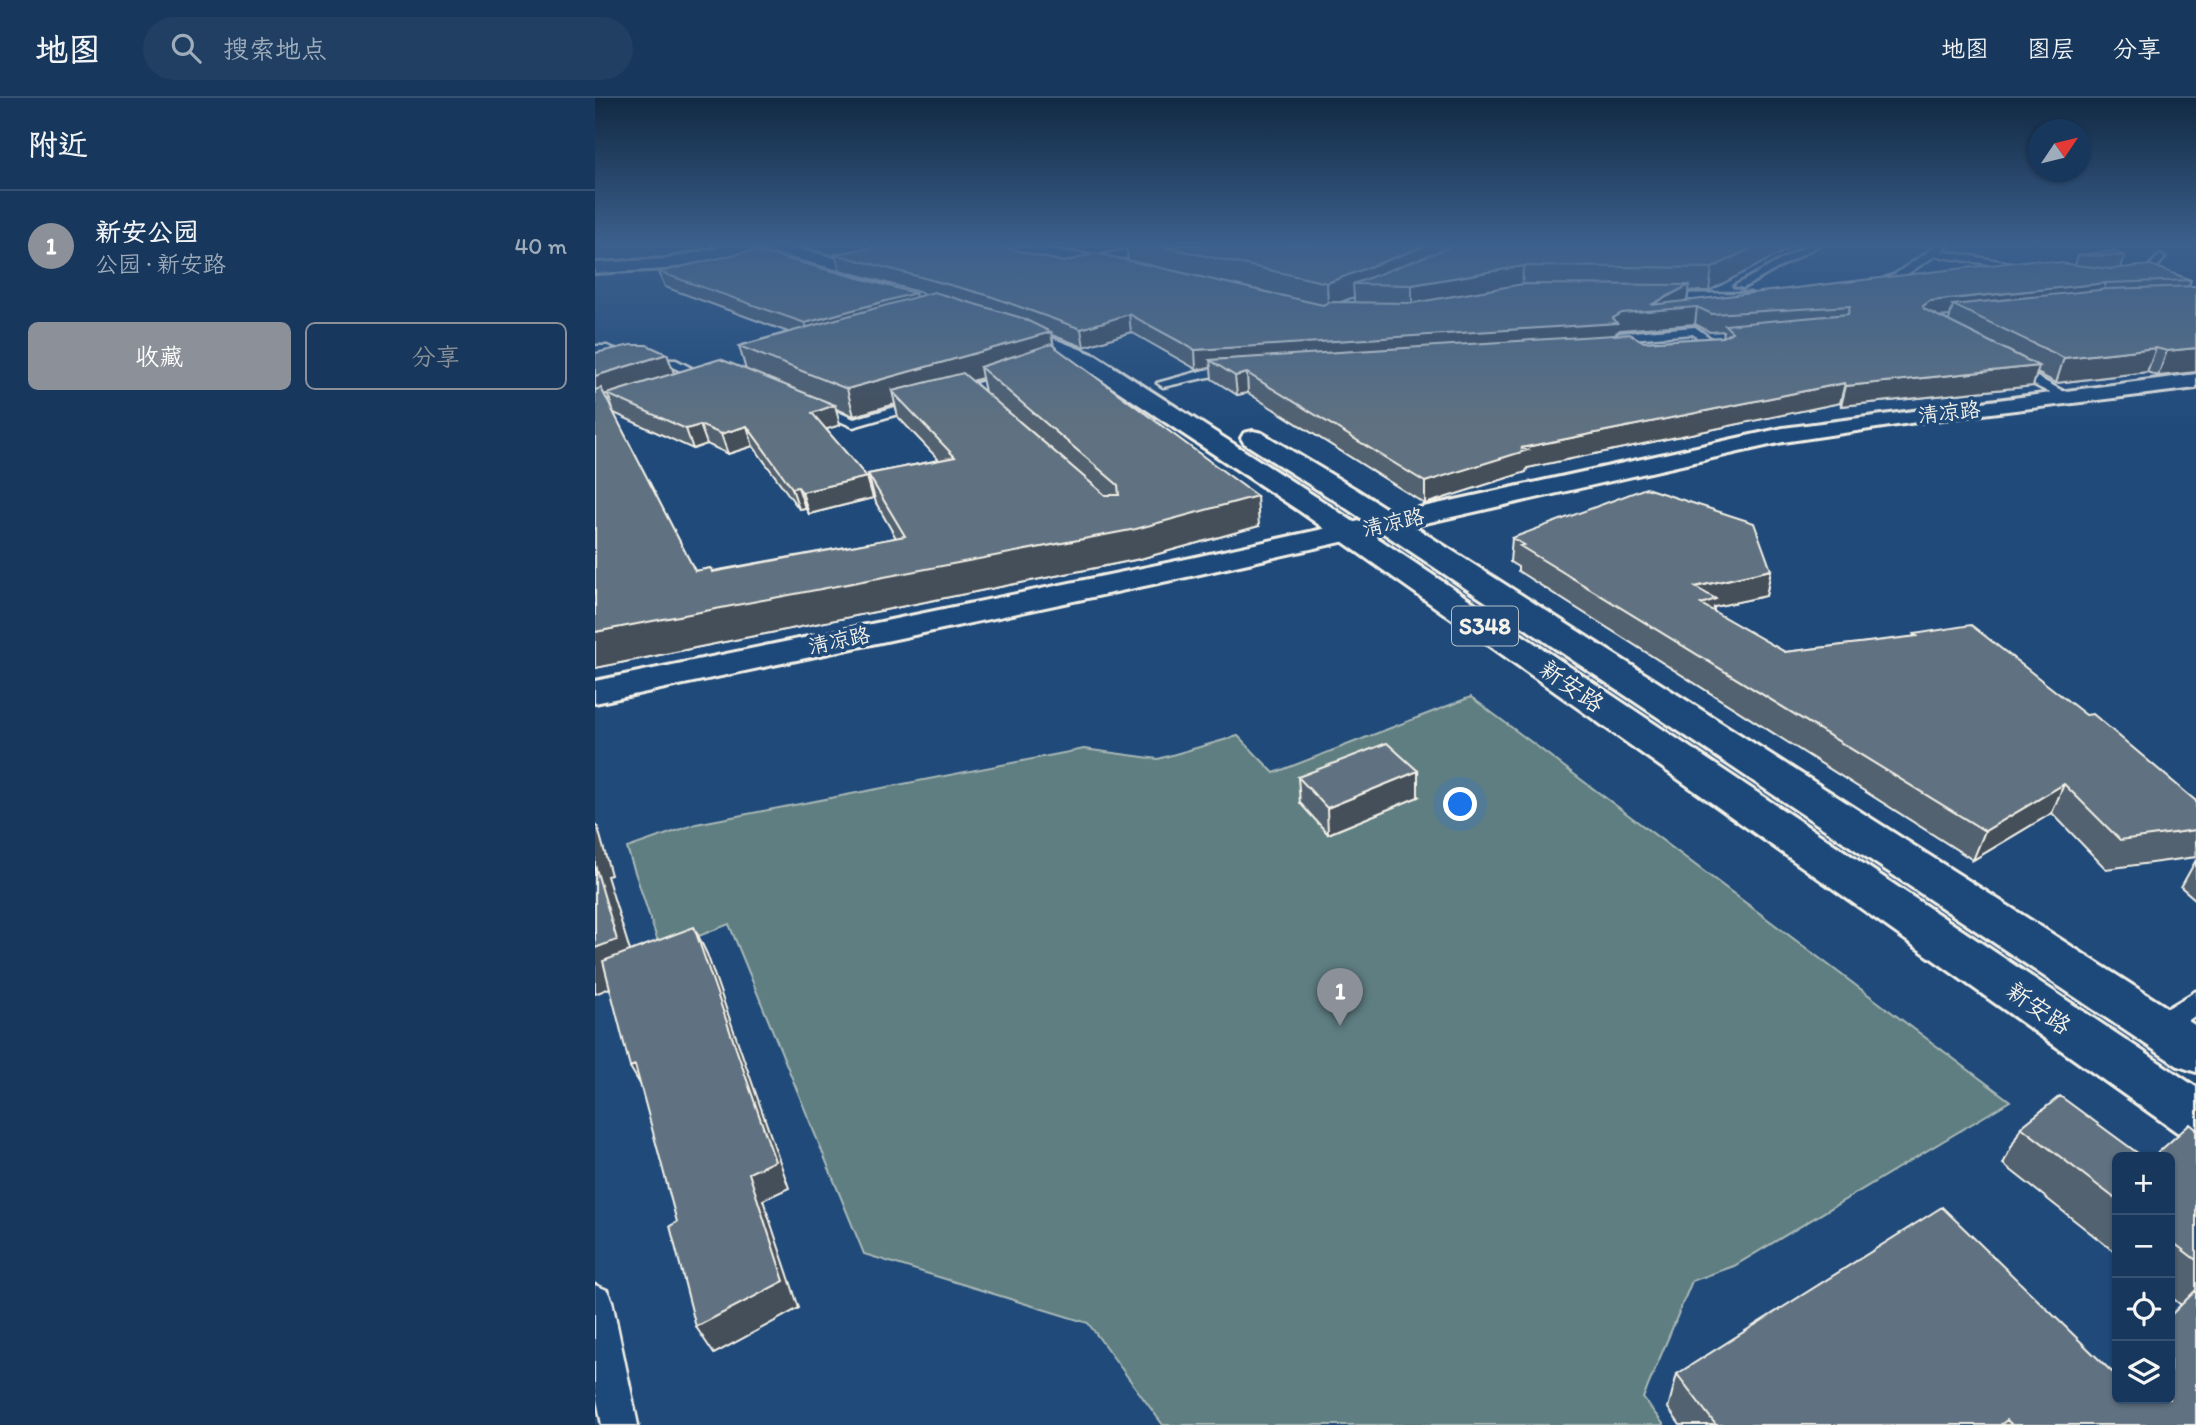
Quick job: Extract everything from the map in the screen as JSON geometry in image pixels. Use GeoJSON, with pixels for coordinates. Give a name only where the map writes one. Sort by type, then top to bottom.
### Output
{"type":"FeatureCollection","features":[{"type":"Feature","properties":{"kind":"main road","name":"新安路"},"geometry":{"type":"LineString","coordinates":[[2196,1052],[1389,523],[1163,383],[1090,341],[977,310],[1034,336],[1063,360],[1349,532],[2196,1116]]}},
{"type":"Feature","properties":{"kind":"main road","name":"清凉路"},"geometry":{"type":"LineString","coordinates":[[595,692],[1349,532],[1640,464],[1783,435],[2196,382]]}},
{"type":"Feature","properties":{"kind":"lane"},"geometry":{"type":"LineString","coordinates":[[1695,330],[1705,339],[1720,350],[1642,355],[1620,336],[1695,330]]}},
{"type":"Feature","properties":{"kind":"lane"},"geometry":{"type":"LineString","coordinates":[[1705,339],[1730,337]]}},
{"type":"Feature","properties":{"kind":"lane"},"geometry":{"type":"LineString","coordinates":[[1619,347],[1632,346]]}},
{"type":"Feature","properties":{"kind":"lane"},"geometry":{"type":"LineString","coordinates":[[595,349],[603,348],[642,363],[673,362],[703,377]]}},
{"type":"Feature","properties":{"kind":"lane"},"geometry":{"type":"LineString","coordinates":[[1997,360],[2068,397]]}},
{"type":"Feature","properties":{"kind":"lane"},"geometry":{"type":"LineString","coordinates":[[1163,383],[1208,373],[1248,371]]}},
{"type":"Feature","properties":{"kind":"lane"},"geometry":{"type":"LineString","coordinates":[[679,385],[716,373]]}},
{"type":"Feature","properties":{"kind":"lane"},"geometry":{"type":"LineString","coordinates":[[802,402],[853,423],[976,395],[1024,373]]}},
{"type":"Feature","properties":{"kind":"lane"},"geometry":{"type":"LineString","coordinates":[[2158,1027],[2196,1001]]}},
{"type":"Feature","properties":{"kind":"lane"},"geometry":{"type":"LineString","coordinates":[[595,1301],[620,1425]]}},
{"type":"Feature","properties":{"kind":"green space"},"geometry":{"type":"Polygon","coordinates":[[[1471,697],[2010,1101],[1734,1266],[1692,1281],[1643,1398],[1664,1425],[1163,1425],[1088,1323],[864,1254],[729,924],[661,951],[627,848],[696,824],[1084,749],[1158,759],[1238,736],[1274,773],[1471,697]]]}},
{"type":"Feature","properties":{"kind":"building"},"geometry":{"type":"Polygon","coordinates":[[[759,307],[864,307],[805,323],[759,307]]]}},
{"type":"Feature","properties":{"kind":"building"},"geometry":{"type":"Polygon","coordinates":[[[880,307],[985,307],[1022,318],[1051,332],[847,389],[739,346],[880,307]]]}},
{"type":"Feature","properties":{"kind":"building"},"geometry":{"type":"Polygon","coordinates":[[[1020,307],[1834,307],[1712,314],[1697,307],[1622,313],[1613,318],[1617,323],[1195,350],[1129,314],[1081,329],[1020,307]]]}},
{"type":"Feature","properties":{"kind":"building"},"geometry":{"type":"Polygon","coordinates":[[[1850,307],[1923,307],[2039,366],[1846,386],[1845,383],[1521,448],[1528,450],[1425,482],[1247,373],[1235,376],[1210,360],[1630,334],[1644,342],[1723,337],[1732,332],[1725,325],[1848,314],[1850,307]]]}},
{"type":"Feature","properties":{"kind":"building"},"geometry":{"type":"Polygon","coordinates":[[[1957,307],[2196,307],[2196,348],[2167,351],[2156,348],[2064,358],[1957,307]]]}},
{"type":"Feature","properties":{"kind":"building"},"geometry":{"type":"Polygon","coordinates":[[[1051,344],[1257,496],[1136,529],[595,632],[595,390],[601,388],[695,571],[711,568],[712,572],[905,536],[868,474],[955,457],[892,391],[963,373],[1105,495],[1119,495],[1118,485],[980,367],[1051,344]]]}},
{"type":"Feature","properties":{"kind":"building"},"geometry":{"type":"Polygon","coordinates":[[[631,345],[647,345],[667,354],[595,376],[595,353],[631,345]]]}},
{"type":"Feature","properties":{"kind":"building"},"geometry":{"type":"Polygon","coordinates":[[[720,359],[835,405],[812,413],[867,477],[802,492],[798,487],[792,488],[747,426],[721,434],[700,425],[686,429],[607,394],[720,359]]]}},
{"type":"Feature","properties":{"kind":"building"},"geometry":{"type":"Polygon","coordinates":[[[1646,488],[1754,523],[1771,570],[1695,587],[1716,599],[1701,604],[1785,652],[1917,636],[1914,634],[1971,625],[2086,715],[2093,714],[2196,801],[2196,830],[2120,840],[2064,784],[1985,831],[1520,546],[1524,545],[1512,538],[1646,488]]]}},
{"type":"Feature","properties":{"kind":"building"},"geometry":{"type":"Polygon","coordinates":[[[1387,743],[1418,771],[1327,808],[1298,777],[1387,743]]]}},
{"type":"Feature","properties":{"kind":"building"},"geometry":{"type":"Polygon","coordinates":[[[595,865],[617,940],[595,948],[595,865]]]}},
{"type":"Feature","properties":{"kind":"building"},"geometry":{"type":"Polygon","coordinates":[[[694,927],[775,1161],[749,1173],[784,1281],[696,1327],[670,1226],[677,1222],[635,1065],[630,1067],[603,961],[694,927]]]}},
{"type":"Feature","properties":{"kind":"building"},"geometry":{"type":"Polygon","coordinates":[[[2060,1096],[2136,1152],[2112,1152],[2112,1196],[2021,1127],[2060,1096]]]}},
{"type":"Feature","properties":{"kind":"building"},"geometry":{"type":"Polygon","coordinates":[[[2190,1124],[2196,1129],[2196,1260],[2175,1244],[2175,1152],[2159,1152],[2190,1124]]]}},
{"type":"Feature","properties":{"kind":"building"},"geometry":{"type":"Polygon","coordinates":[[[1942,1207],[2112,1372],[2112,1404],[2175,1404],[2175,1311],[2196,1290],[2196,1425],[2012,1425],[2007,1420],[2000,1425],[1716,1425],[1677,1374],[1942,1207]]]}},
{"type":"Feature","properties":{"kind":"place","name":"新安公园"},"geometry":{"type":"Point","coordinates":[1340,1026]}}]}
